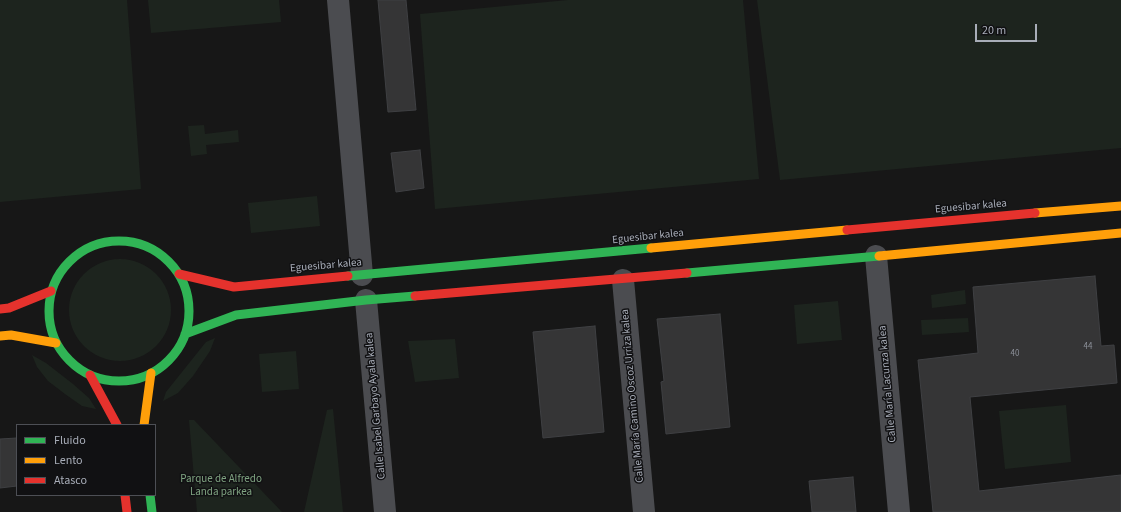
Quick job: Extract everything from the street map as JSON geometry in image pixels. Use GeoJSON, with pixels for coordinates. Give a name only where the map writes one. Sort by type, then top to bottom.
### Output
{"type":"FeatureCollection","features":[{"type":"Feature","properties":{"kind":"street"},"geometry":{"type":"LineString","coordinates":[[338,0],[362,275]]}},
{"type":"Feature","properties":{"kind":"street","name":"Eguesibar kalea"},"geometry":{"type":"LineString","coordinates":[[180,274],[234,287],[826,231],[1121,206]]}},
{"type":"Feature","properties":{"kind":"street"},"geometry":{"type":"LineString","coordinates":[[185,334],[236,315],[366,300],[623,280],[1121,233]]}},
{"type":"Feature","properties":{"kind":"street"},"geometry":{"type":"LineString","coordinates":[[122,240],[144,245],[164,257],[180,274],[187,293],[189,314],[185,334],[177,350],[166,363],[151,373],[131,380],[110,380],[90,375],[70,362],[56,343],[50,326],[49,309],[52,291],[62,270],[78,254],[99,244],[122,240]]}},
{"type":"Feature","properties":{"kind":"street","name":"Calle María Lacunza kalea"},"geometry":{"type":"LineString","coordinates":[[876,256],[899,512]]}},
{"type":"Feature","properties":{"kind":"street","name":"Calle María Camino Oscoz Urriza kalea"},"geometry":{"type":"LineString","coordinates":[[623,280],[644,512]]}},
{"type":"Feature","properties":{"kind":"street"},"geometry":{"type":"LineString","coordinates":[[0,309],[9,308],[52,291]]}},
{"type":"Feature","properties":{"kind":"street","name":"Calle Isabel Garbayo Ayala kalea"},"geometry":{"type":"LineString","coordinates":[[366,300],[385,512]]}},
{"type":"Feature","properties":{"kind":"street"},"geometry":{"type":"LineString","coordinates":[[0,336],[11,335],[56,343]]}},
{"type":"Feature","properties":{"kind":"street"},"geometry":{"type":"LineString","coordinates":[[144,424],[151,373]]}},
{"type":"Feature","properties":{"kind":"street"},"geometry":{"type":"LineString","coordinates":[[90,375],[116,424]]}},
{"type":"Feature","properties":{"kind":"street"},"geometry":{"type":"LineString","coordinates":[[125,496],[127,512]]}},
{"type":"Feature","properties":{"kind":"street"},"geometry":{"type":"LineString","coordinates":[[150,496],[152,512]]}},
{"type":"Feature","properties":{"kind":"green space"},"geometry":{"type":"Polygon","coordinates":[[[0,0],[127,0],[141,189],[0,202],[0,0]]]}},
{"type":"Feature","properties":{"kind":"green space"},"geometry":{"type":"Polygon","coordinates":[[[148,0],[279,0],[281,22],[151,33],[148,0]]]}},
{"type":"Feature","properties":{"kind":"green space"},"geometry":{"type":"Polygon","coordinates":[[[568,0],[743,0],[759,179],[435,209],[420,14],[568,0]]]}},
{"type":"Feature","properties":{"kind":"green space"},"geometry":{"type":"Polygon","coordinates":[[[757,0],[1121,0],[1121,148],[780,180],[757,0]]]}},
{"type":"Feature","properties":{"kind":"green space"},"geometry":{"type":"Polygon","coordinates":[[[204,125],[205,134],[238,130],[239,142],[206,145],[207,154],[191,156],[188,126],[204,125]]]}},
{"type":"Feature","properties":{"kind":"green space"},"geometry":{"type":"Polygon","coordinates":[[[317,196],[320,226],[251,233],[248,203],[317,196]]]}},
{"type":"Feature","properties":{"kind":"green space"},"geometry":{"type":"Polygon","coordinates":[[[120,259],[139,263],[156,274],[167,291],[171,310],[167,329],[156,346],[139,357],[120,361],[101,357],[84,346],[73,329],[69,310],[73,291],[84,274],[101,263],[120,259]]]}},
{"type":"Feature","properties":{"kind":"green space"},"geometry":{"type":"Polygon","coordinates":[[[965,290],[966,304],[932,308],[931,295],[965,290]]]}},
{"type":"Feature","properties":{"kind":"green space"},"geometry":{"type":"Polygon","coordinates":[[[838,301],[842,340],[797,344],[794,305],[838,301]]]}},
{"type":"Feature","properties":{"kind":"green space"},"geometry":{"type":"Polygon","coordinates":[[[968,318],[969,332],[922,335],[921,320],[968,318]]]}},
{"type":"Feature","properties":{"kind":"green space"},"geometry":{"type":"Polygon","coordinates":[[[215,338],[210,351],[193,376],[178,393],[163,401],[166,392],[206,342],[215,338]]]}},
{"type":"Feature","properties":{"kind":"green space"},"geometry":{"type":"Polygon","coordinates":[[[455,339],[459,378],[415,382],[408,341],[455,339]]]}},
{"type":"Feature","properties":{"kind":"green space"},"geometry":{"type":"Polygon","coordinates":[[[296,351],[299,389],[262,392],[259,354],[296,351]]]}},
{"type":"Feature","properties":{"kind":"green space"},"geometry":{"type":"Polygon","coordinates":[[[32,355],[46,363],[73,384],[89,398],[96,409],[82,406],[48,381],[37,367],[32,355]]]}},
{"type":"Feature","properties":{"kind":"green space"},"geometry":{"type":"Polygon","coordinates":[[[1066,405],[1071,462],[1005,469],[999,411],[1066,405]]]}},
{"type":"Feature","properties":{"kind":"green space"},"geometry":{"type":"Polygon","coordinates":[[[333,409],[343,512],[304,512],[327,410],[333,409]]]}},
{"type":"Feature","properties":{"kind":"green space","name":"Parque de Alfredo Landa parkea"},"geometry":{"type":"Polygon","coordinates":[[[189,420],[194,420],[282,512],[197,512],[189,420]]]}},
{"type":"Feature","properties":{"kind":"building"},"geometry":{"type":"Polygon","coordinates":[[[378,0],[406,0],[416,110],[388,112],[378,0]]]}},
{"type":"Feature","properties":{"kind":"building"},"geometry":{"type":"Polygon","coordinates":[[[420,150],[424,188],[396,192],[391,153],[420,150]]]}},
{"type":"Feature","properties":{"kind":"building"},"geometry":{"type":"Polygon","coordinates":[[[1095,276],[1101,346],[1114,345],[1117,383],[970,397],[979,491],[1121,475],[1121,512],[933,512],[918,360],[978,353],[973,287],[1095,276]]]}},
{"type":"Feature","properties":{"kind":"building"},"geometry":{"type":"Polygon","coordinates":[[[720,314],[730,427],[666,434],[661,382],[664,381],[657,319],[720,314]]]}},
{"type":"Feature","properties":{"kind":"building"},"geometry":{"type":"Polygon","coordinates":[[[595,326],[604,432],[543,438],[533,332],[595,326]]]}},
{"type":"Feature","properties":{"kind":"building"},"geometry":{"type":"Polygon","coordinates":[[[16,438],[16,486],[0,488],[0,439],[16,438]]]}},
{"type":"Feature","properties":{"kind":"building"},"geometry":{"type":"Polygon","coordinates":[[[853,477],[856,512],[812,512],[809,481],[853,477]]]}},
{"type":"Feature","properties":{"kind":"traffic: fast"},"geometry":{"type":"LineString","coordinates":[[119,241],[139,244],[152,249],[173,267],[181,278],[186,291],[189,311],[186,331],[181,344],[163,365],[152,373],[139,378],[119,381],[99,378],[86,373],[65,355],[57,344],[52,331],[49,311],[52,291],[57,278],[75,257],[86,249],[99,244],[119,241]]}},
{"type":"Feature","properties":{"kind":"traffic: fast"},"geometry":{"type":"LineString","coordinates":[[348,276],[651,248]]}},
{"type":"Feature","properties":{"kind":"traffic: fast"},"geometry":{"type":"LineString","coordinates":[[687,273],[879,256]]}},
{"type":"Feature","properties":{"kind":"traffic: fast"},"geometry":{"type":"LineString","coordinates":[[185,334],[236,315],[415,296]]}},
{"type":"Feature","properties":{"kind":"traffic: fast"},"geometry":{"type":"LineString","coordinates":[[150,496],[152,512]]}},
{"type":"Feature","properties":{"kind":"traffic: slow"},"geometry":{"type":"LineString","coordinates":[[1035,213],[1121,206]]}},
{"type":"Feature","properties":{"kind":"traffic: slow"},"geometry":{"type":"LineString","coordinates":[[651,248],[847,230]]}},
{"type":"Feature","properties":{"kind":"traffic: slow"},"geometry":{"type":"LineString","coordinates":[[879,256],[1121,233]]}},
{"type":"Feature","properties":{"kind":"traffic: slow"},"geometry":{"type":"LineString","coordinates":[[0,336],[11,335],[56,343]]}},
{"type":"Feature","properties":{"kind":"traffic: slow"},"geometry":{"type":"LineString","coordinates":[[144,424],[151,373]]}},
{"type":"Feature","properties":{"kind":"traffic: jam"},"geometry":{"type":"LineString","coordinates":[[847,230],[1035,213]]}},
{"type":"Feature","properties":{"kind":"traffic: jam"},"geometry":{"type":"LineString","coordinates":[[415,296],[687,273]]}},
{"type":"Feature","properties":{"kind":"traffic: jam"},"geometry":{"type":"LineString","coordinates":[[179,274],[234,287],[348,276]]}},
{"type":"Feature","properties":{"kind":"traffic: jam"},"geometry":{"type":"LineString","coordinates":[[0,309],[9,308],[51,291]]}},
{"type":"Feature","properties":{"kind":"traffic: jam"},"geometry":{"type":"LineString","coordinates":[[90,375],[116,424]]}},
{"type":"Feature","properties":{"kind":"traffic: jam"},"geometry":{"type":"LineString","coordinates":[[125,496],[127,512]]}}]}
